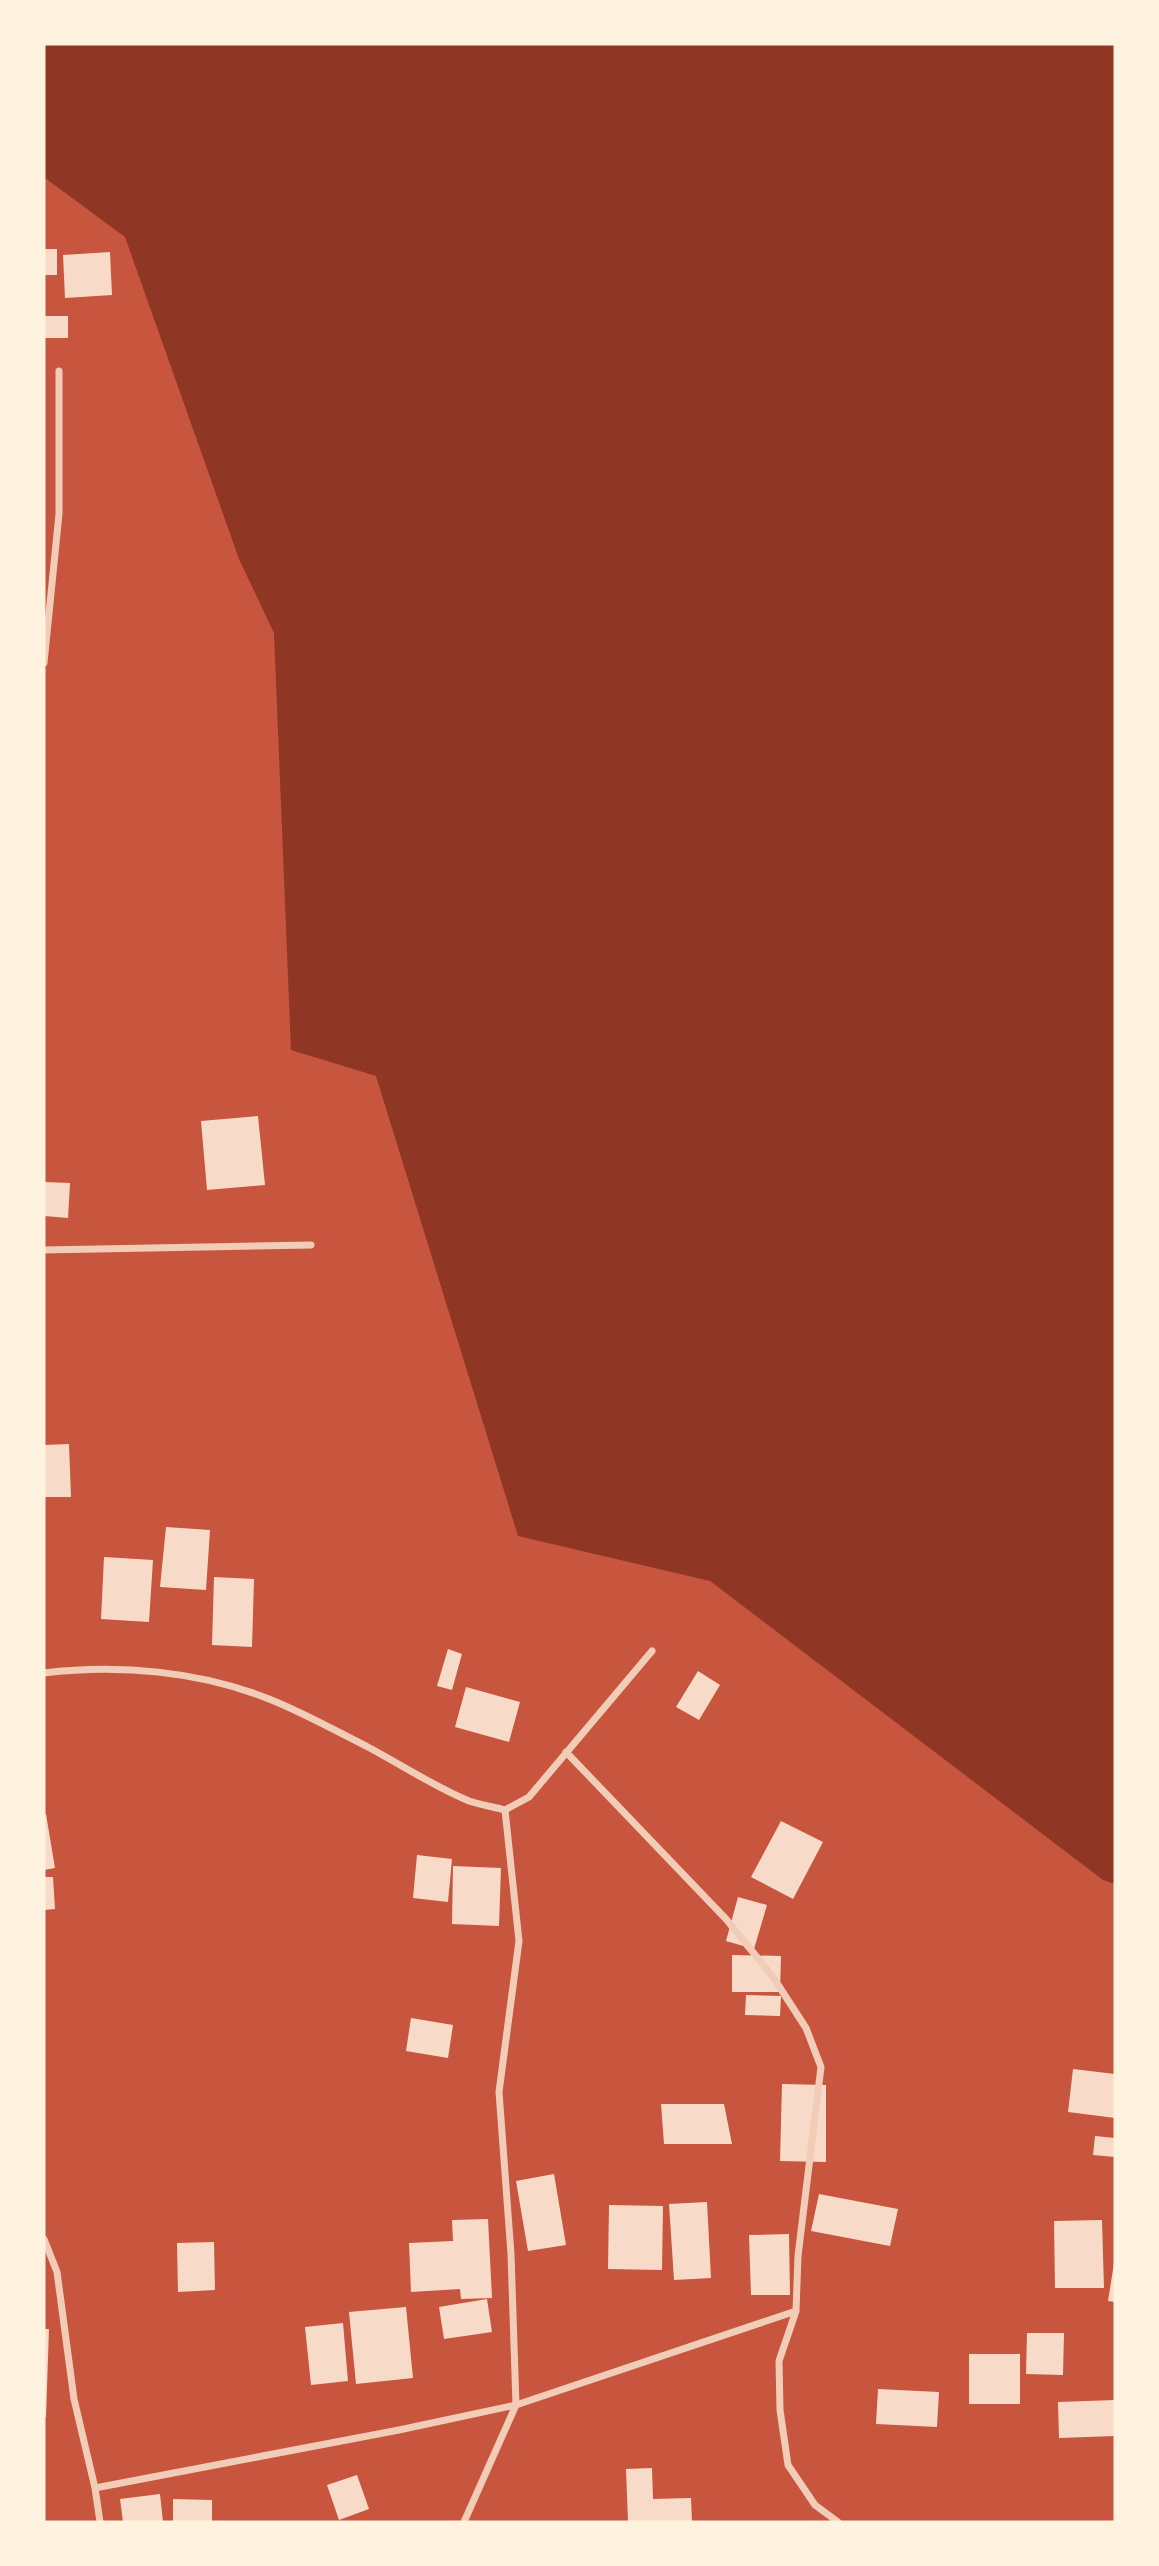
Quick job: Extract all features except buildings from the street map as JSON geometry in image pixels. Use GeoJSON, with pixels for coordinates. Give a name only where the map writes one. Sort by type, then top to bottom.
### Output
{"type":"FeatureCollection","features":[{"type":"Feature","properties":{"kind":"street"},"geometry":{"type":"LineString","coordinates":[[44,663],[58,514],[58,371]]}},
{"type":"Feature","properties":{"kind":"street"},"geometry":{"type":"LineString","coordinates":[[44,1250],[312,1245]]}},
{"type":"Feature","properties":{"kind":"street"},"geometry":{"type":"LineString","coordinates":[[44,1673],[67,1670],[149,1670],[198,1679],[269,1699],[352,1738],[461,1797],[505,1810],[529,1797],[652,1651]]}},
{"type":"Feature","properties":{"kind":"street"},"geometry":{"type":"LineString","coordinates":[[566,1752],[726,1919],[773,1977],[806,2028],[821,2067],[798,2256],[796,2311],[779,2361],[780,2410],[788,2465],[815,2505],[838,2522]]}},
{"type":"Feature","properties":{"kind":"street"},"geometry":{"type":"LineString","coordinates":[[464,2522],[516,2405],[511,2254],[499,2092],[519,1941],[505,1810]]}},
{"type":"Feature","properties":{"kind":"street"},"geometry":{"type":"LineString","coordinates":[[44,2239],[57,2272],[74,2399],[96,2488],[100,2522]]}},
{"type":"Feature","properties":{"kind":"street"},"geometry":{"type":"LineString","coordinates":[[96,2488],[399,2431],[516,2405],[796,2311]]}},
{"type":"Feature","properties":{"kind":"shaded area"},"geometry":{"type":"Polygon","coordinates":[[[44,44],[1115,44],[1115,1884],[1103,1880],[710,1581],[518,1536],[376,1076],[291,1050],[274,633],[239,559],[125,237],[45,178],[44,44]]]}}]}
